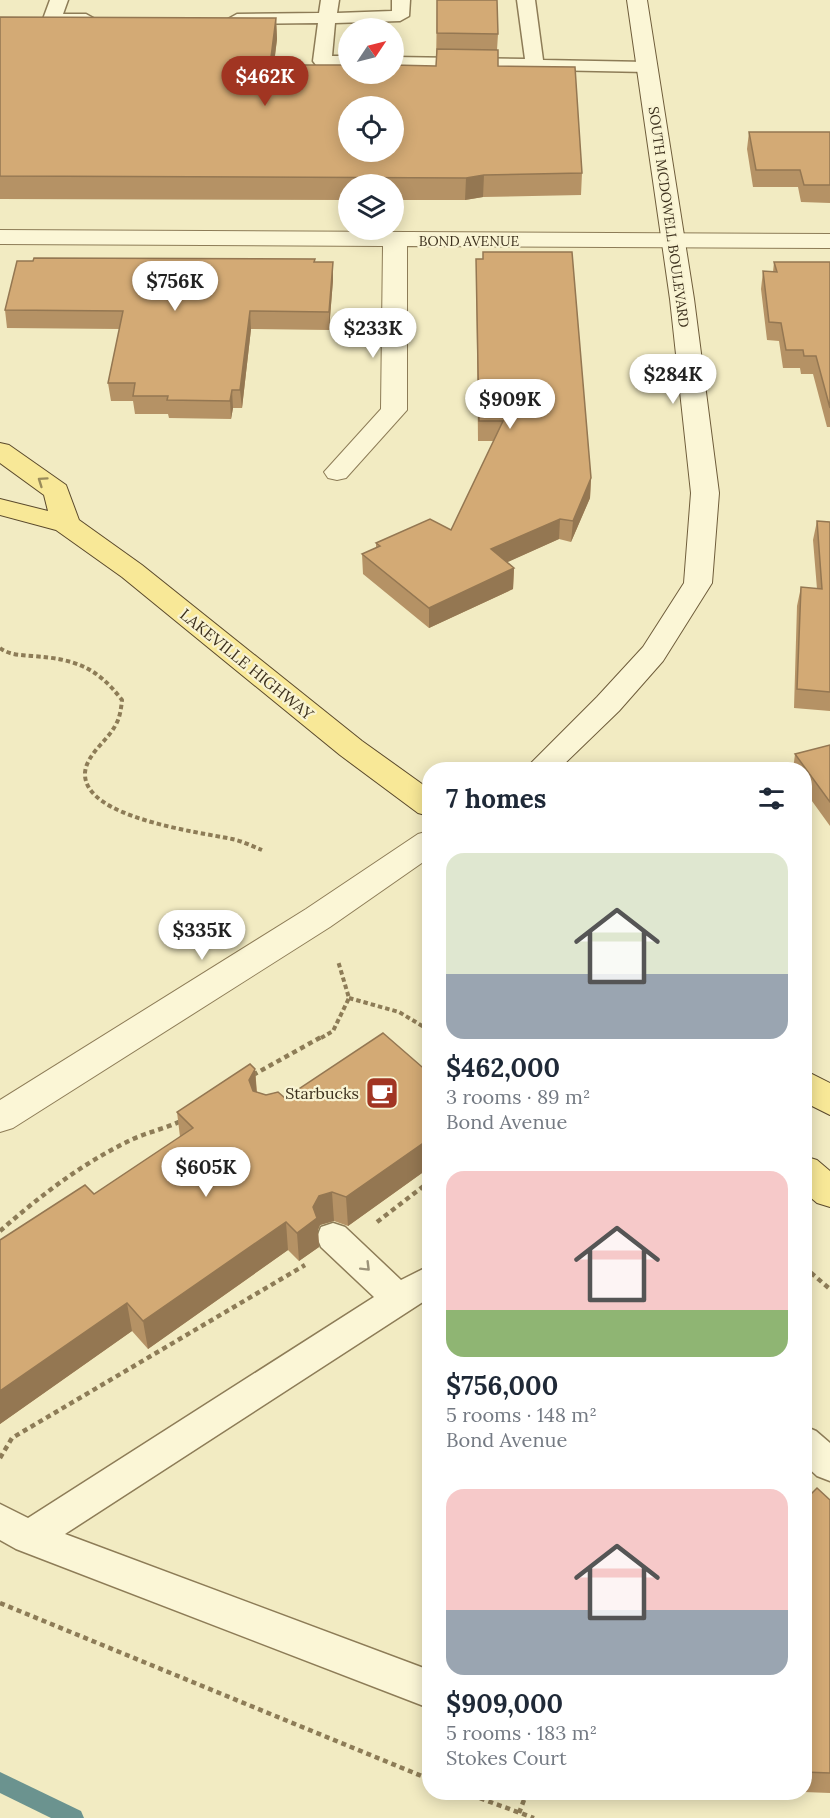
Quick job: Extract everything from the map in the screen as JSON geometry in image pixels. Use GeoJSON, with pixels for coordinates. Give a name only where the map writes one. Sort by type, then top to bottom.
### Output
{"type":"FeatureCollection","features":[{"type":"Feature","properties":{"kind":"main road"},"geometry":{"type":"LineString","coordinates":[[0,451],[56,490],[66,524]]}},
{"type":"Feature","properties":{"kind":"main road","name":"LAKEVILLE HIGHWAY"},"geometry":{"type":"LineString","coordinates":[[0,507],[66,524],[132,571],[351,748],[422,800]]}},
{"type":"Feature","properties":{"kind":"main road"},"geometry":{"type":"LineString","coordinates":[[812,1089],[830,1101]]}},
{"type":"Feature","properties":{"kind":"main road"},"geometry":{"type":"LineString","coordinates":[[812,1178],[830,1192]]}},
{"type":"Feature","properties":{"kind":"street","name":"SOUTH MCDOWELL BOULEVARD"},"geometry":{"type":"LineString","coordinates":[[546,762],[608,704],[653,654],[698,583],[705,493],[674,244],[637,0]]}},
{"type":"Feature","properties":{"kind":"street","name":"BOND AVENUE"},"geometry":{"type":"LineString","coordinates":[[0,237],[395,241],[601,240],[674,244],[756,240],[830,241]]}},
{"type":"Feature","properties":{"kind":"street"},"geometry":{"type":"LineString","coordinates":[[337,472],[394,410],[395,241]]}},
{"type":"Feature","properties":{"kind":"street"},"geometry":{"type":"LineString","coordinates":[[0,1118],[318,918],[422,847]]}},
{"type":"Feature","properties":{"kind":"lane"},"geometry":{"type":"LineString","coordinates":[[59,0],[52,20],[98,19]]}},
{"type":"Feature","properties":{"kind":"lane"},"geometry":{"type":"LineString","coordinates":[[260,19],[264,0]]}},
{"type":"Feature","properties":{"kind":"lane"},"geometry":{"type":"LineString","coordinates":[[330,0],[322,61],[338,61]]}},
{"type":"Feature","properties":{"kind":"lane"},"geometry":{"type":"LineString","coordinates":[[225,19],[400,16],[401,0]]}},
{"type":"Feature","properties":{"kind":"lane"},"geometry":{"type":"LineString","coordinates":[[526,0],[535,65]]}},
{"type":"Feature","properties":{"kind":"lane"},"geometry":{"type":"LineString","coordinates":[[404,62],[647,67]]}},
{"type":"Feature","properties":{"kind":"lane"},"geometry":{"type":"LineString","coordinates":[[333,1237],[398,1299]]}},
{"type":"Feature","properties":{"kind":"lane"},"geometry":{"type":"LineString","coordinates":[[14,1529],[422,1284]]}},
{"type":"Feature","properties":{"kind":"lane"},"geometry":{"type":"LineString","coordinates":[[812,1449],[830,1465]]}},
{"type":"Feature","properties":{"kind":"lane"},"geometry":{"type":"LineString","coordinates":[[14,1529],[422,1686]]}},
{"type":"Feature","properties":{"kind":"path"},"geometry":{"type":"LineString","coordinates":[[0,648],[22,654],[63,658],[88,667],[108,679],[122,700],[119,719],[86,769],[84,781],[93,795],[133,817],[171,828],[234,839],[262,850]]}},
{"type":"Feature","properties":{"kind":"path"},"geometry":{"type":"LineString","coordinates":[[243,1081],[333,1031],[349,998],[339,960]]}},
{"type":"Feature","properties":{"kind":"path"},"geometry":{"type":"LineString","coordinates":[[349,998],[399,1012],[422,1026]]}},
{"type":"Feature","properties":{"kind":"path"},"geometry":{"type":"LineString","coordinates":[[0,1232],[33,1202],[93,1161],[135,1138],[187,1116]]}},
{"type":"Feature","properties":{"kind":"path"},"geometry":{"type":"LineString","coordinates":[[370,1227],[422,1187]]}},
{"type":"Feature","properties":{"kind":"path"},"geometry":{"type":"LineString","coordinates":[[0,1458],[12,1438],[292,1271],[310,1264]]}},
{"type":"Feature","properties":{"kind":"path"},"geometry":{"type":"LineString","coordinates":[[812,1274],[830,1289]]}},
{"type":"Feature","properties":{"kind":"path"},"geometry":{"type":"LineString","coordinates":[[0,1603],[422,1776]]}},
{"type":"Feature","properties":{"kind":"path"},"geometry":{"type":"LineString","coordinates":[[484,1800],[534,1818]]}},
{"type":"Feature","properties":{"kind":"path"},"geometry":{"type":"LineString","coordinates":[[519,1813],[524,1800]]}},
{"type":"Feature","properties":{"kind":"building"},"geometry":{"type":"Polygon","coordinates":[[[437,0],[497,0],[498,34],[437,33],[437,0]]]}},
{"type":"Feature","properties":{"kind":"building"},"geometry":{"type":"Polygon","coordinates":[[[0,17],[276,18],[270,65],[338,65],[338,84],[404,84],[404,65],[436,66],[437,49],[498,50],[498,66],[575,67],[582,173],[484,175],[466,178],[404,178],[404,174],[338,174],[338,177],[0,176],[0,17]]]}},
{"type":"Feature","properties":{"kind":"building"},"geometry":{"type":"Polygon","coordinates":[[[749,132],[830,132],[830,185],[804,185],[800,170],[756,170],[749,132]]]}},
{"type":"Feature","properties":{"kind":"building"},"geometry":{"type":"Polygon","coordinates":[[[483,252],[572,252],[591,478],[573,521],[560,519],[491,549],[514,568],[429,608],[362,554],[380,546],[376,543],[430,519],[451,530],[503,421],[479,421],[476,259],[483,259],[483,252]]]}},
{"type":"Feature","properties":{"kind":"building"},"geometry":{"type":"Polygon","coordinates":[[[34,258],[315,259],[314,262],[333,262],[329,312],[250,311],[240,390],[232,390],[230,401],[167,400],[168,396],[133,396],[135,383],[108,383],[123,311],[5,310],[17,261],[33,261],[34,258]]]}},
{"type":"Feature","properties":{"kind":"building"},"geometry":{"type":"Polygon","coordinates":[[[774,262],[830,262],[830,408],[816,356],[804,356],[803,350],[786,350],[781,323],[769,322],[763,271],[777,272],[774,262]]]}},
{"type":"Feature","properties":{"kind":"building"},"geometry":{"type":"Polygon","coordinates":[[[817,521],[830,522],[830,692],[797,689],[801,587],[822,589],[817,521]]]}},
{"type":"Feature","properties":{"kind":"building"},"geometry":{"type":"Polygon","coordinates":[[[830,745],[830,802],[812,777],[812,762],[801,762],[795,754],[830,745]]]}},
{"type":"Feature","properties":{"kind":"building"},"geometry":{"type":"Polygon","coordinates":[[[383,1033],[422,1067],[422,1144],[346,1197],[332,1192],[319,1196],[313,1207],[317,1218],[297,1233],[286,1222],[143,1321],[127,1303],[0,1391],[0,1240],[85,1185],[94,1194],[193,1128],[177,1112],[250,1064],[255,1069],[249,1080],[253,1091],[266,1095],[278,1092],[285,1098],[383,1033]]]}},
{"type":"Feature","properties":{"kind":"building"},"geometry":{"type":"Polygon","coordinates":[[[817,1488],[830,1500],[830,1773],[812,1772],[812,1493],[817,1488]]]}},
{"type":"Feature","properties":{"kind":"waterway"},"geometry":{"type":"LineString","coordinates":[[0,1782],[74,1818]]}},
{"type":"Feature","properties":{"kind":"place","name":"Starbucks"},"geometry":{"type":"Point","coordinates":[382,1093]}}]}
